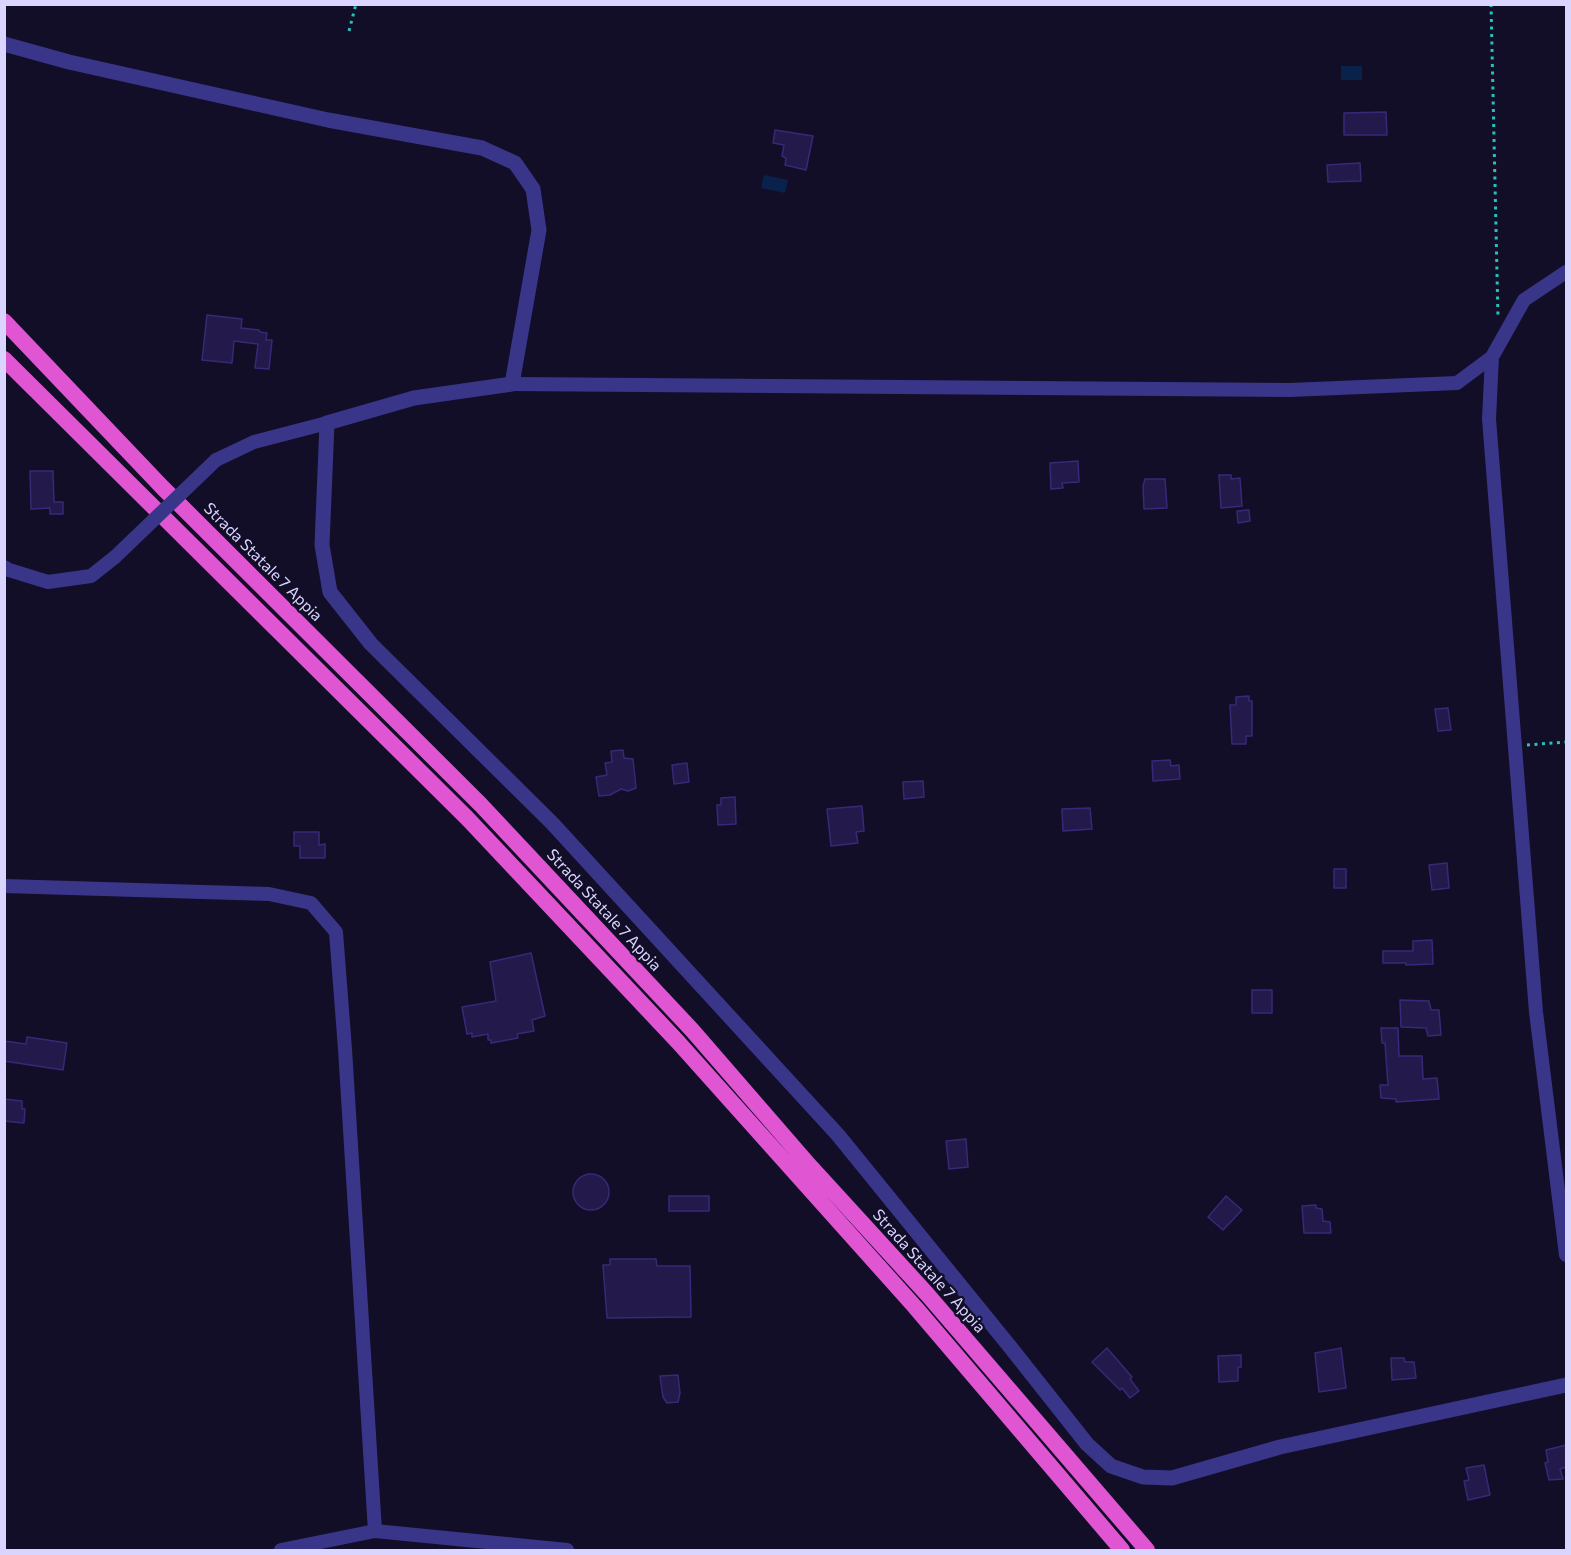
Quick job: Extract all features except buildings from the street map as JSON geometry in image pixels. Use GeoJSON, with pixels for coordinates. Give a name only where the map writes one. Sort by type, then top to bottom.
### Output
{"type":"FeatureCollection","features":[{"type":"Feature","properties":{"kind":"highway","name":"Strada Statale 7 Appia"},"geometry":{"type":"LineString","coordinates":[[4,321],[163,488],[481,806],[692,1030],[809,1165],[927,1294],[1147,1551]]}},
{"type":"Feature","properties":{"kind":"highway"},"geometry":{"type":"LineString","coordinates":[[4,359],[467,818],[669,1033],[915,1307],[1122,1551]]}},
{"type":"Feature","properties":{"kind":"street"},"geometry":{"type":"LineString","coordinates":[[4,44],[69,62],[328,120],[482,148],[515,163],[533,189],[539,230],[512,384]]}},
{"type":"Feature","properties":{"kind":"street"},"geometry":{"type":"LineString","coordinates":[[4,567],[48,582],[91,576],[115,557],[216,460],[254,442],[414,398],[512,384],[1290,390],[1457,383],[1492,357],[1524,300],[1566,272]]}},
{"type":"Feature","properties":{"kind":"street"},"geometry":{"type":"LineString","coordinates":[[1492,357],[1489,418],[1536,1012],[1566,1256]]}},
{"type":"Feature","properties":{"kind":"street"},"geometry":{"type":"LineString","coordinates":[[327,423],[322,545],[330,592],[371,644],[552,824],[838,1135],[1087,1444],[1111,1466],[1143,1477],[1172,1478],[1280,1447],[1566,1385]]}},
{"type":"Feature","properties":{"kind":"street"},"geometry":{"type":"LineString","coordinates":[[4,886],[269,894],[310,903],[336,932],[375,1531]]}},
{"type":"Feature","properties":{"kind":"street"},"geometry":{"type":"LineString","coordinates":[[280,1551],[375,1531],[567,1551]]}},
{"type":"Feature","properties":{"kind":"path"},"geometry":{"type":"LineString","coordinates":[[349,31],[356,4]]}},
{"type":"Feature","properties":{"kind":"path"},"geometry":{"type":"LineString","coordinates":[[1491,4],[1499,344]]}},
{"type":"Feature","properties":{"kind":"path"},"geometry":{"type":"LineString","coordinates":[[1516,745],[1566,742]]}},
{"type":"Feature","properties":{"kind":"water"},"geometry":{"type":"Polygon","coordinates":[[[1341,66],[1362,66],[1362,80],[1341,80],[1341,66]]]}},
{"type":"Feature","properties":{"kind":"water"},"geometry":{"type":"Polygon","coordinates":[[[764,175],[788,180],[785,193],[761,188],[764,175]]]}}]}
